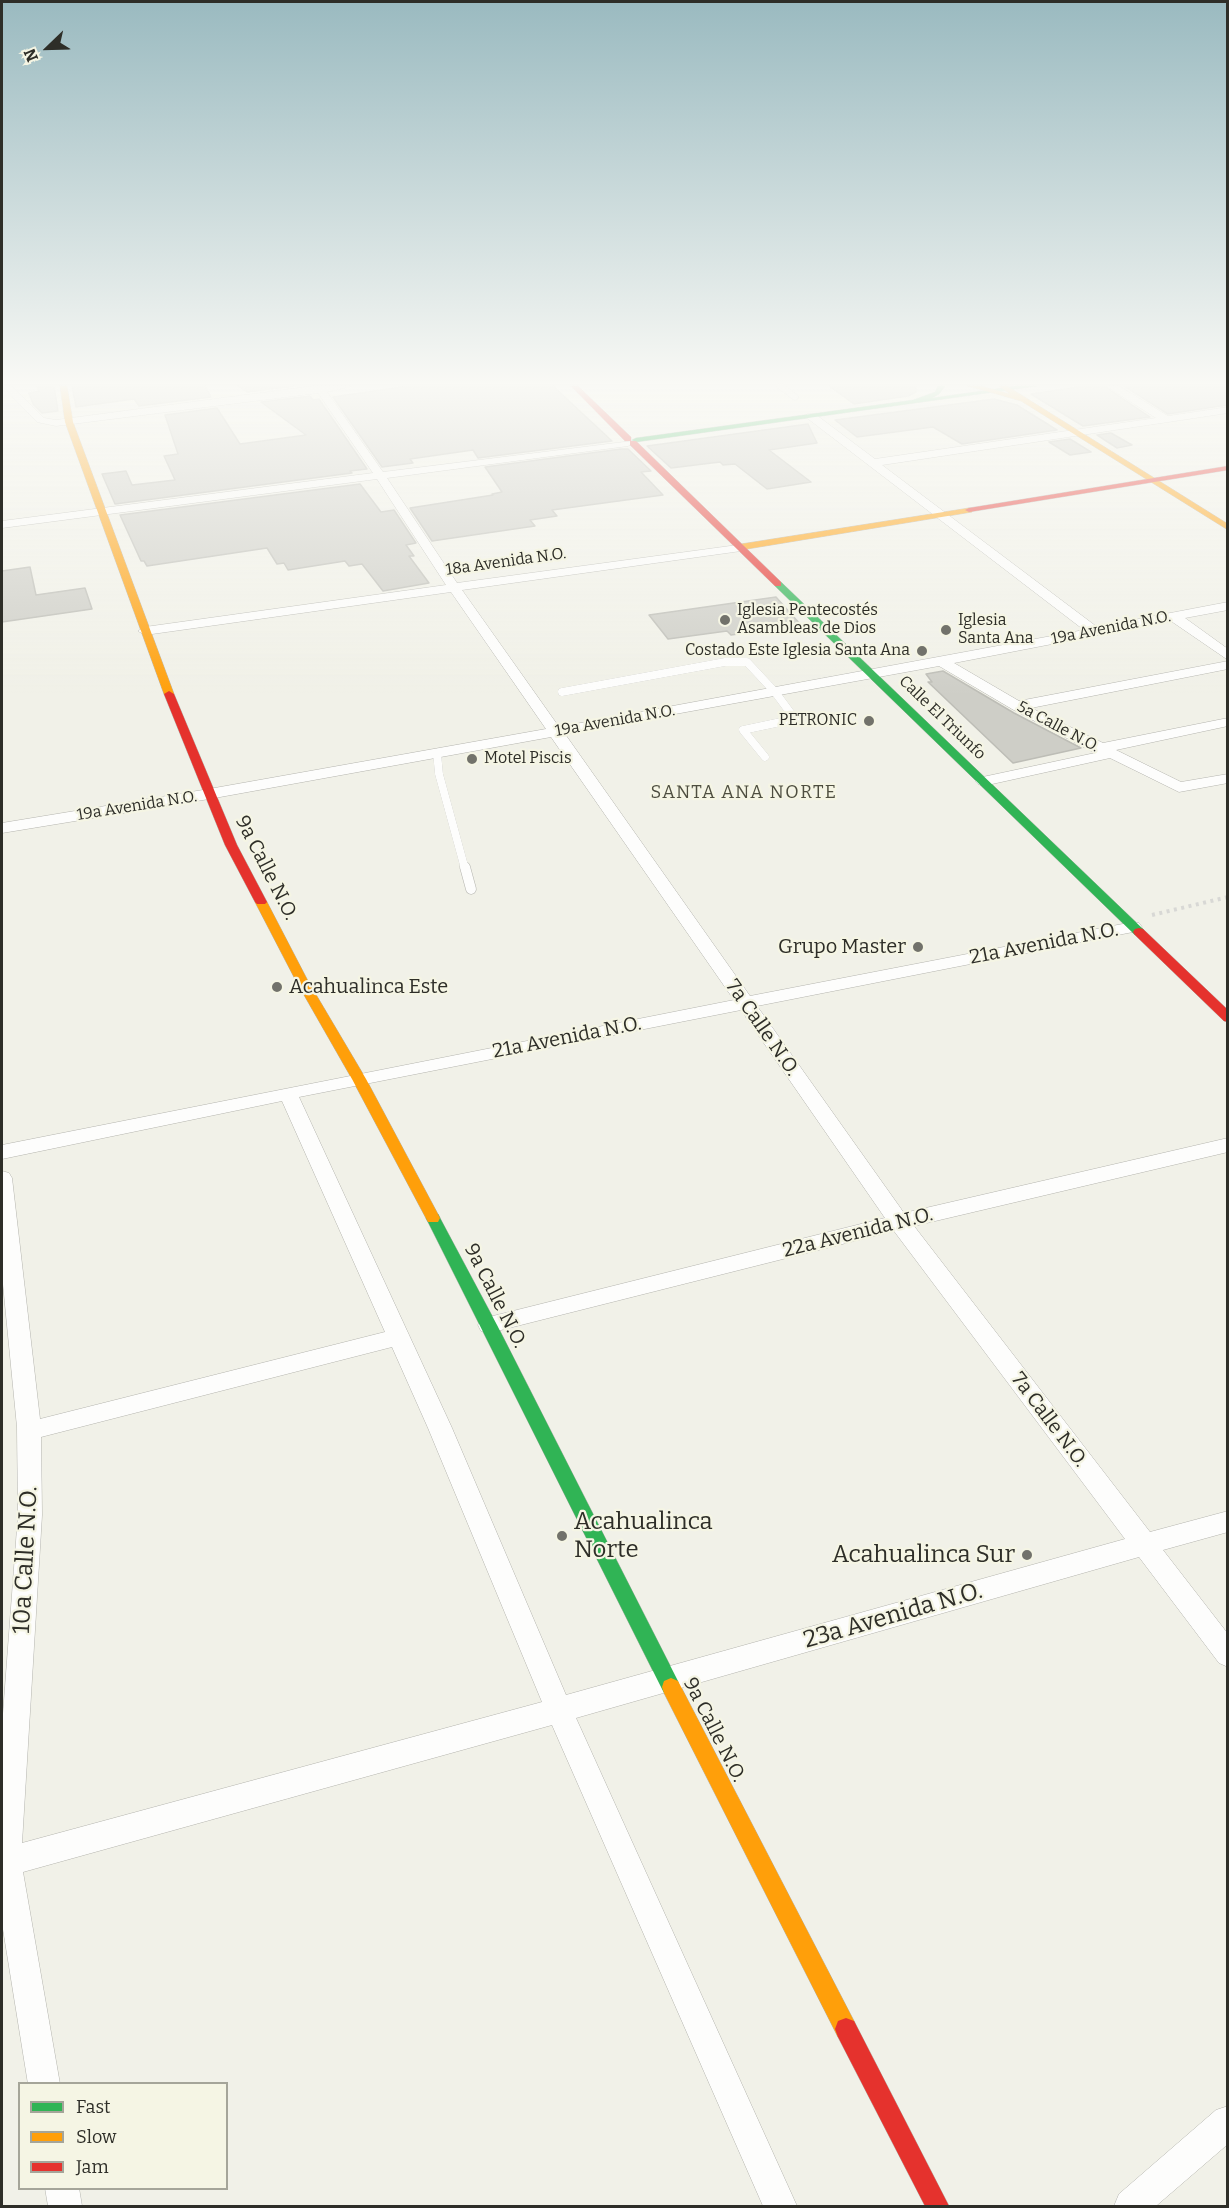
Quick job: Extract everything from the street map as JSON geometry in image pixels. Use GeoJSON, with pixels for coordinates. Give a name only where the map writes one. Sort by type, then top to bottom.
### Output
{"type":"FeatureCollection","features":[{"type":"Feature","properties":{"kind":"street","name":"9a Calle N.O."},"geometry":{"type":"LineString","coordinates":[[93,489],[145,632],[231,846],[302,981],[359,1079],[489,1325],[667,1680],[937,2206]]}},
{"type":"Feature","properties":{"kind":"street"},"geometry":{"type":"LineString","coordinates":[[2,525],[288,489]]}},
{"type":"Feature","properties":{"kind":"street","name":"7a Calle N.O."},"geometry":{"type":"LineString","coordinates":[[389,489],[453,586],[899,1222],[1227,1655]]}},
{"type":"Feature","properties":{"kind":"street","name":"Calle El Triunfo"},"geometry":{"type":"LineString","coordinates":[[680,489],[1227,1018]]}},
{"type":"Feature","properties":{"kind":"street"},"geometry":{"type":"LineString","coordinates":[[906,489],[1094,632]]}},
{"type":"Feature","properties":{"kind":"street","name":"18a Avenida N.O."},"geometry":{"type":"LineString","coordinates":[[145,632],[453,586],[741,547],[1102,489]]}},
{"type":"Feature","properties":{"kind":"street"},"geometry":{"type":"LineString","coordinates":[[1165,489],[1226,526]]}},
{"type":"Feature","properties":{"kind":"street","name":"19a Avenida N.O."},"geometry":{"type":"LineString","coordinates":[[2,828],[209,794],[556,732],[1227,606]]}},
{"type":"Feature","properties":{"kind":"street"},"geometry":{"type":"LineString","coordinates":[[1173,616],[1227,656]]}},
{"type":"Feature","properties":{"kind":"street","name":"5a Calle N.O."},"geometry":{"type":"LineString","coordinates":[[941,661],[1017,706],[1104,752],[1179,787],[1227,778]]}},
{"type":"Feature","properties":{"kind":"street"},"geometry":{"type":"LineString","coordinates":[[1017,706],[1227,665]]}},
{"type":"Feature","properties":{"kind":"street"},"geometry":{"type":"LineString","coordinates":[[983,781],[1227,722]]}},
{"type":"Feature","properties":{"kind":"street","name":"21a Avenida N.O."},"geometry":{"type":"LineString","coordinates":[[2,1152],[1130,924]]}},
{"type":"Feature","properties":{"kind":"street"},"geometry":{"type":"LineString","coordinates":[[288,1094],[399,1337],[558,1710],[780,2206]]}},
{"type":"Feature","properties":{"kind":"street","name":"22a Avenida N.O."},"geometry":{"type":"LineString","coordinates":[[489,1325],[899,1222],[1227,1145]]}},
{"type":"Feature","properties":{"kind":"street","name":"10a Calle N.O."},"geometry":{"type":"LineString","coordinates":[[2,1178],[29,1431],[30,1515],[4,1862],[44,2082]]}},
{"type":"Feature","properties":{"kind":"street"},"geometry":{"type":"LineString","coordinates":[[29,1431],[399,1337]]}},
{"type":"Feature","properties":{"kind":"street","name":"23a Avenida N.O."},"geometry":{"type":"LineString","coordinates":[[4,1862],[667,1680],[1227,1521]]}},
{"type":"Feature","properties":{"kind":"street"},"geometry":{"type":"LineString","coordinates":[[1131,2206],[1227,2122]]}},
{"type":"Feature","properties":{"kind":"street"},"geometry":{"type":"LineString","coordinates":[[62,2190],[65,2206]]}},
{"type":"Feature","properties":{"kind":"lane"},"geometry":{"type":"LineString","coordinates":[[562,692],[738,660],[747,662],[776,692],[795,719],[743,730],[765,757]]}},
{"type":"Feature","properties":{"kind":"lane"},"geometry":{"type":"LineString","coordinates":[[436,753],[439,774],[471,889]]}},
{"type":"Feature","properties":{"kind":"path"},"geometry":{"type":"LineString","coordinates":[[1130,924],[1227,897]]}},
{"type":"Feature","properties":{"kind":"building"},"geometry":{"type":"Polygon","coordinates":[[[109,489],[229,489],[115,504],[109,489]]]}},
{"type":"Feature","properties":{"kind":"building"},"geometry":{"type":"Polygon","coordinates":[[[321,489],[364,489],[381,512],[394,510],[416,543],[406,545],[414,556],[409,556],[429,583],[383,591],[362,564],[349,566],[345,561],[288,570],[284,563],[277,564],[267,548],[147,566],[144,561],[141,561],[120,515],[321,489]]]}},
{"type":"Feature","properties":{"kind":"building"},"geometry":{"type":"Polygon","coordinates":[[[500,489],[657,489],[663,495],[552,510],[557,516],[530,520],[535,526],[432,541],[410,508],[502,492],[500,489]]]}},
{"type":"Feature","properties":{"kind":"building"},"geometry":{"type":"Polygon","coordinates":[[[30,567],[36,595],[85,588],[92,609],[2,622],[2,571],[30,567]]]}},
{"type":"Feature","properties":{"kind":"building","name":"Iglesia Pentecostés Asambleas de Dios"},"geometry":{"type":"Polygon","coordinates":[[[776,597],[801,625],[731,635],[727,631],[668,639],[649,615],[776,597]]]}},
{"type":"Feature","properties":{"kind":"building"},"geometry":{"type":"Polygon","coordinates":[[[943,671],[1014,713],[1081,748],[1013,763],[928,682],[932,682],[926,674],[943,671]]]}},
{"type":"Feature","properties":{"kind":"traffic: fast"},"geometry":{"type":"LineString","coordinates":[[778,584],[1139,932]]}},
{"type":"Feature","properties":{"kind":"traffic: fast"},"geometry":{"type":"LineString","coordinates":[[433,1218],[671,1687]]}},
{"type":"Feature","properties":{"kind":"traffic: slow"},"geometry":{"type":"LineString","coordinates":[[94,489],[169,694]]}},
{"type":"Feature","properties":{"kind":"traffic: slow"},"geometry":{"type":"LineString","coordinates":[[1166,489],[1228,528]]}},
{"type":"Feature","properties":{"kind":"traffic: slow"},"geometry":{"type":"LineString","coordinates":[[741,547],[969,510]]}},
{"type":"Feature","properties":{"kind":"traffic: slow"},"geometry":{"type":"LineString","coordinates":[[261,902],[433,1218]]}},
{"type":"Feature","properties":{"kind":"traffic: slow"},"geometry":{"type":"LineString","coordinates":[[671,1687],[846,2029]]}},
{"type":"Feature","properties":{"kind":"traffic: jam"},"geometry":{"type":"LineString","coordinates":[[680,489],[778,584]]}},
{"type":"Feature","properties":{"kind":"traffic: jam"},"geometry":{"type":"LineString","coordinates":[[969,510],[1098,489]]}},
{"type":"Feature","properties":{"kind":"traffic: jam"},"geometry":{"type":"LineString","coordinates":[[169,694],[231,845],[261,902]]}},
{"type":"Feature","properties":{"kind":"traffic: jam"},"geometry":{"type":"LineString","coordinates":[[1139,932],[1228,1018]]}},
{"type":"Feature","properties":{"kind":"traffic: jam"},"geometry":{"type":"LineString","coordinates":[[846,2029],[937,2206]]}},
{"type":"Feature","properties":{"kind":"place","name":"Iglesia Pentecostés Asambleas de Dios"},"geometry":{"type":"Point","coordinates":[725,620]}},
{"type":"Feature","properties":{"kind":"place","name":"Iglesia Santa Ana"},"geometry":{"type":"Point","coordinates":[946,630]}},
{"type":"Feature","properties":{"kind":"place","name":"Costado Este Iglesia Santa Ana"},"geometry":{"type":"Point","coordinates":[922,651]}},
{"type":"Feature","properties":{"kind":"place","name":"PETRONIC"},"geometry":{"type":"Point","coordinates":[869,721]}},
{"type":"Feature","properties":{"kind":"place","name":"Motel Piscis"},"geometry":{"type":"Point","coordinates":[472,759]}},
{"type":"Feature","properties":{"kind":"place","name":"Grupo Master"},"geometry":{"type":"Point","coordinates":[918,947]}},
{"type":"Feature","properties":{"kind":"place","name":"Acahualinca Este"},"geometry":{"type":"Point","coordinates":[277,987]}},
{"type":"Feature","properties":{"kind":"place","name":"Acahualinca Norte"},"geometry":{"type":"Point","coordinates":[562,1536]}},
{"type":"Feature","properties":{"kind":"place","name":"Acahualinca Sur"},"geometry":{"type":"Point","coordinates":[1027,1555]}},
{"type":"Feature","properties":{"kind":"district","name":"SANTA ANA NORTE"},"geometry":{"type":"Point","coordinates":[744,793]}}]}
